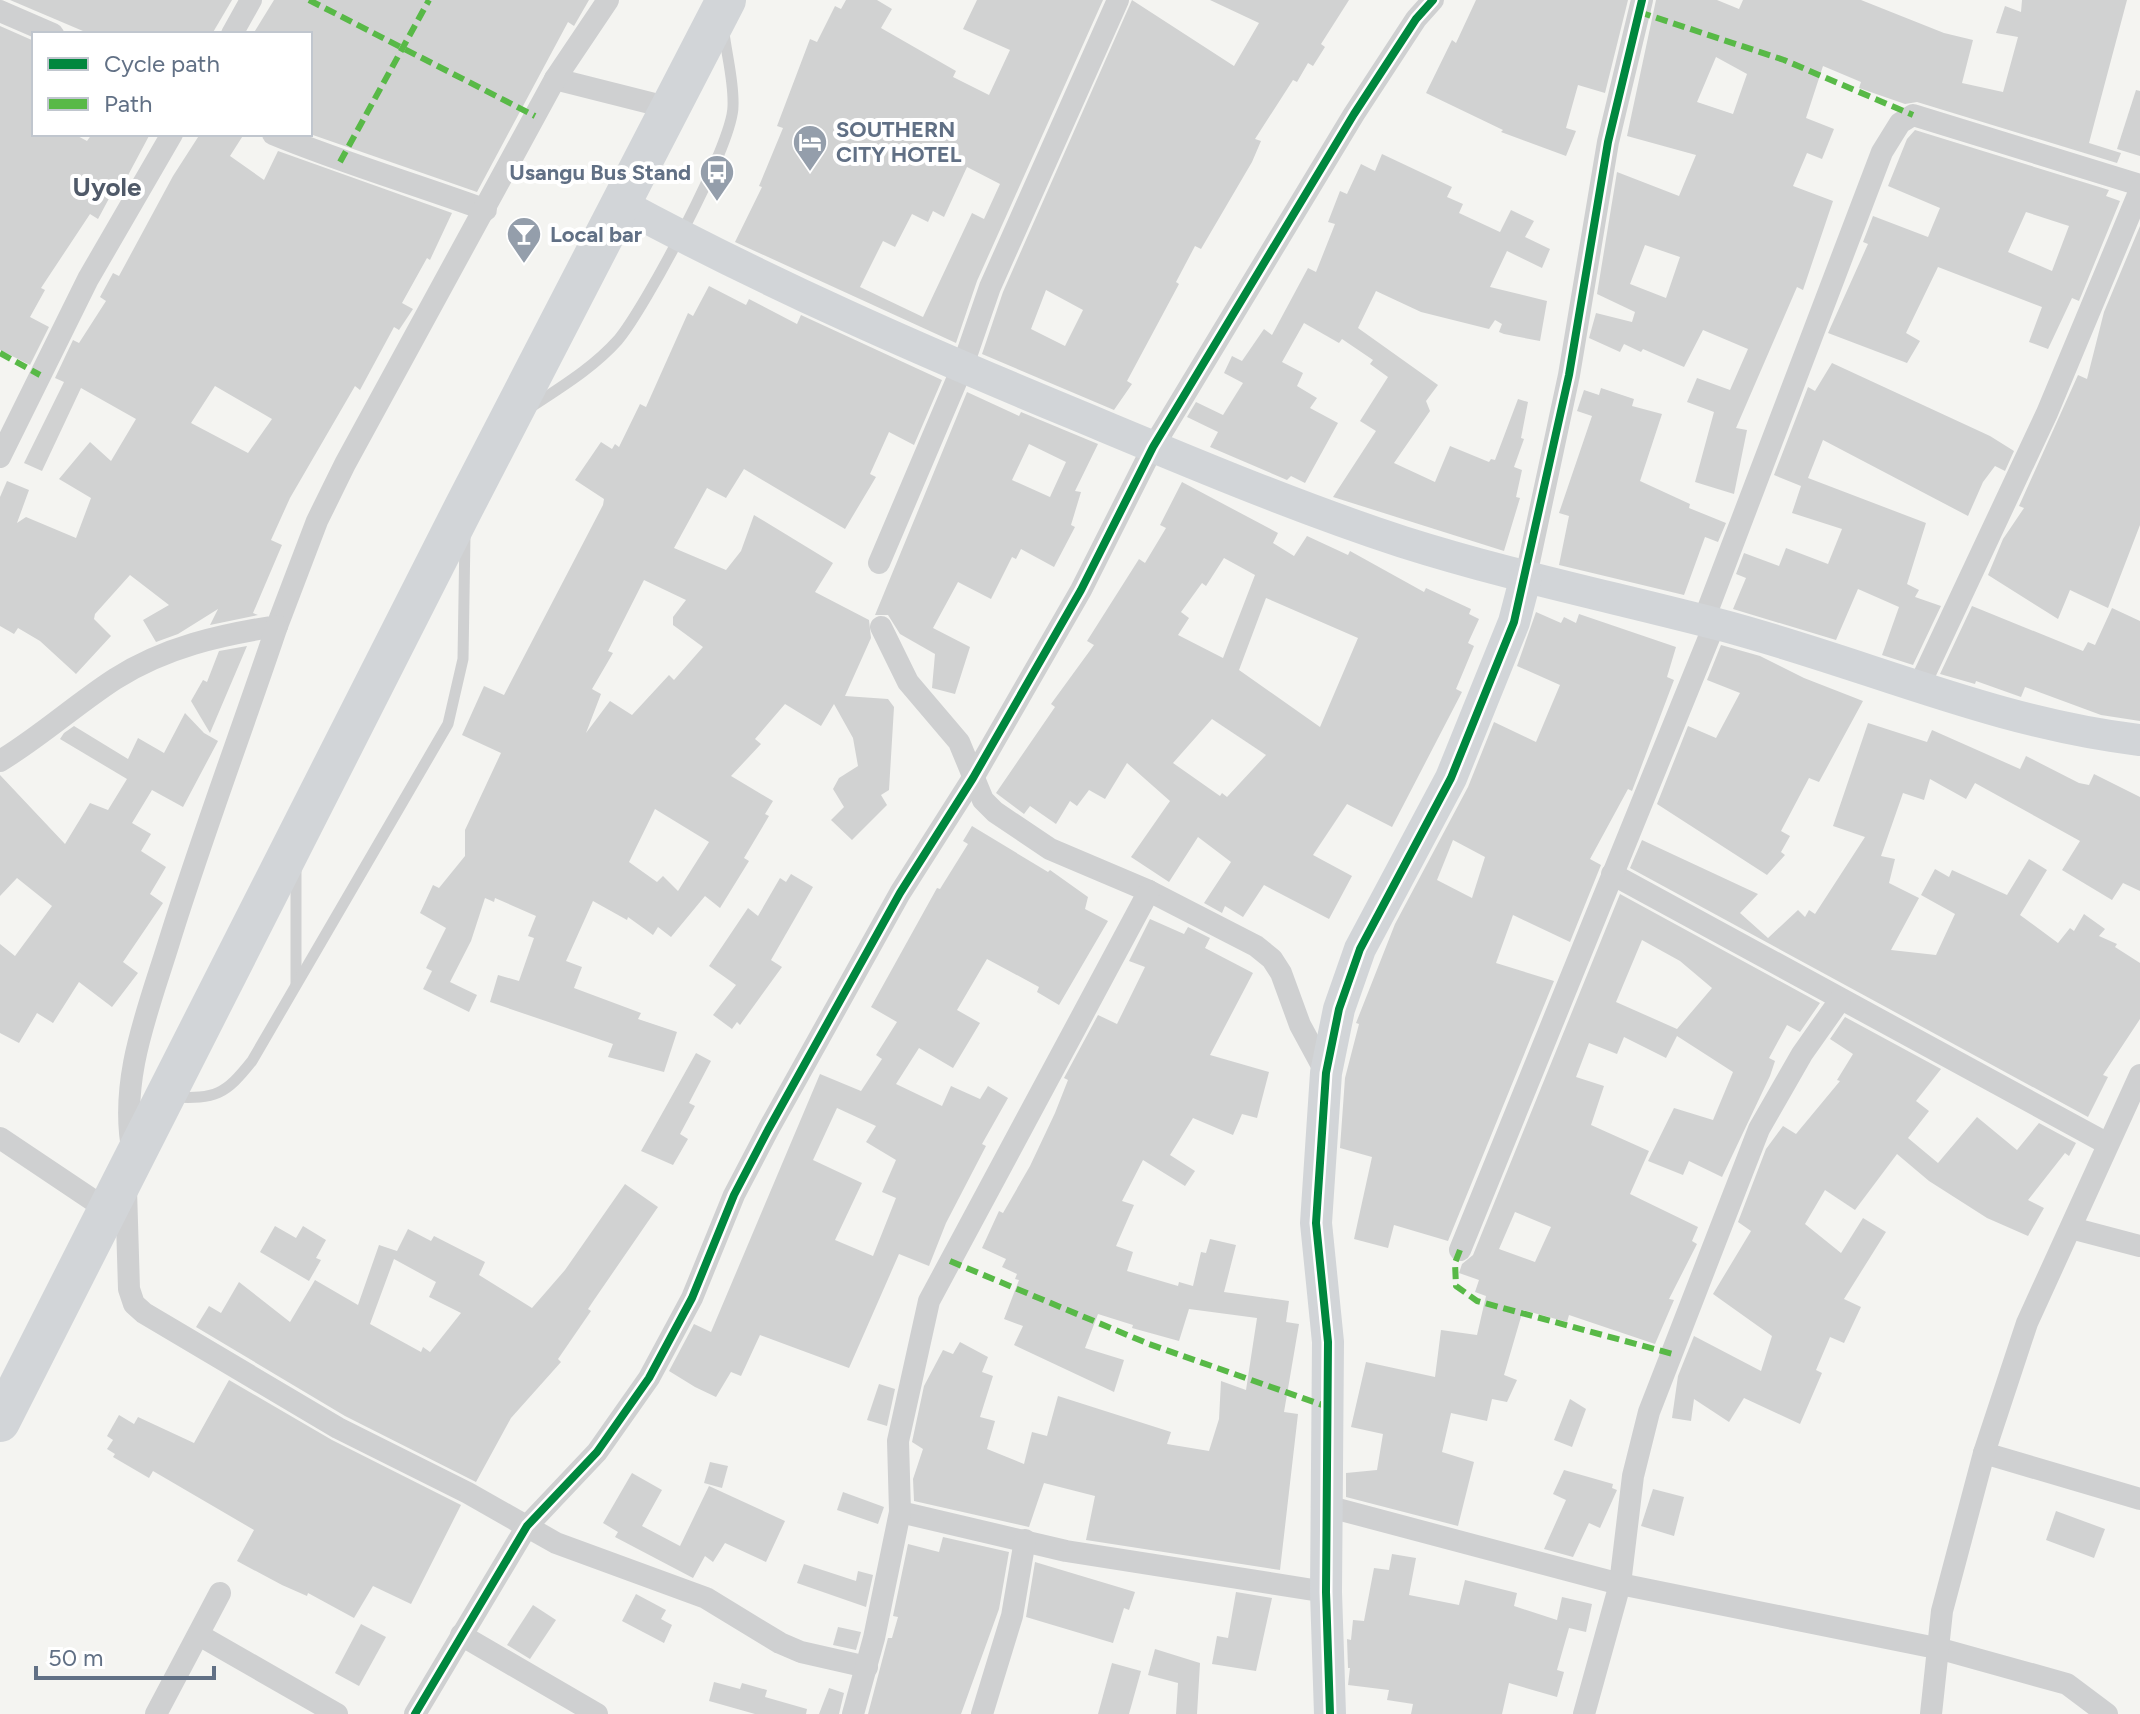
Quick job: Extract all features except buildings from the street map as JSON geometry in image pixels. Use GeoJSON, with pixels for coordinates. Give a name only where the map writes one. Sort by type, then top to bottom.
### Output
{"type":"FeatureCollection","features":[{"type":"Feature","properties":{"kind":"highway"},"geometry":{"type":"LineString","coordinates":[[0,1422],[464,507],[723,6]]}},
{"type":"Feature","properties":{"kind":"street"},"geometry":{"type":"LineString","coordinates":[[233,32],[251,0]]}},
{"type":"Feature","properties":{"kind":"street"},"geometry":{"type":"LineString","coordinates":[[608,0],[555,79],[317,521],[196,856],[138,1046],[127,1102],[122,1181],[126,1259],[134,1304],[338,1428],[556,1543],[706,1598],[780,1643],[801,1652],[867,1667]]}},
{"type":"Feature","properties":{"kind":"street"},"geometry":{"type":"LineString","coordinates":[[879,563],[962,368],[990,287],[1118,0]]}},
{"type":"Feature","properties":{"kind":"street"},"geometry":{"type":"LineString","coordinates":[[415,1714],[527,1526],[597,1452],[649,1378],[692,1298],[734,1195],[768,1130],[900,893],[973,778],[1081,590],[1153,447],[1354,114],[1416,19],[1433,0]]}},
{"type":"Feature","properties":{"kind":"street"},"geometry":{"type":"LineString","coordinates":[[1330,1714],[1326,1592],[1328,1342],[1316,1223],[1326,1073],[1339,1009],[1360,949],[1451,778],[1514,622],[1569,375],[1608,142],[1642,0]]}},
{"type":"Feature","properties":{"kind":"street"},"geometry":{"type":"LineString","coordinates":[[0,11],[48,32]]}},
{"type":"Feature","properties":{"kind":"street"},"geometry":{"type":"LineString","coordinates":[[555,79],[670,108]]}},
{"type":"Feature","properties":{"kind":"street"},"geometry":{"type":"LineString","coordinates":[[1460,1250],[1612,874],[1709,623],[1882,152],[1900,123],[1913,115],[2140,188],[2047,413],[1964,583],[1918,688]]}},
{"type":"Feature","properties":{"kind":"street"},"geometry":{"type":"LineString","coordinates":[[0,457],[88,279],[171,136]]}},
{"type":"Feature","properties":{"kind":"street"},"geometry":{"type":"LineString","coordinates":[[278,136],[340,162],[415,184],[486,210]]}},
{"type":"Feature","properties":{"kind":"street"},"geometry":{"type":"LineString","coordinates":[[621,204],[812,302],[962,368],[1349,524],[1588,595],[1709,623],[2047,725],[2140,740]]}},
{"type":"Feature","properties":{"kind":"street"},"geometry":{"type":"LineString","coordinates":[[0,761],[117,678],[170,651],[213,636],[277,626]]}},
{"type":"Feature","properties":{"kind":"street"},"geometry":{"type":"LineString","coordinates":[[881,627],[908,682],[959,742],[983,800],[1016,829],[1060,854],[1149,891],[1256,946],[1272,959],[1326,1073]]}},
{"type":"Feature","properties":{"kind":"street"},"geometry":{"type":"LineString","coordinates":[[1612,874],[2106,1143]]}},
{"type":"Feature","properties":{"kind":"street"},"geometry":{"type":"LineString","coordinates":[[853,1714],[867,1667],[900,1512],[898,1441],[929,1301],[1149,891]]}},
{"type":"Feature","properties":{"kind":"street"},"geometry":{"type":"LineString","coordinates":[[1584,1714],[1620,1584],[1633,1476],[1649,1412],[1759,1129],[1802,1054],[1840,1000]]}},
{"type":"Feature","properties":{"kind":"street"},"geometry":{"type":"LineString","coordinates":[[1931,1714],[1941,1649],[1942,1611],[1984,1453],[2027,1323],[2106,1143],[2140,1075]]}},
{"type":"Feature","properties":{"kind":"street"},"geometry":{"type":"LineString","coordinates":[[0,1138],[122,1181]]}},
{"type":"Feature","properties":{"kind":"street"},"geometry":{"type":"LineString","coordinates":[[2071,1228],[2140,1246]]}},
{"type":"Feature","properties":{"kind":"street"},"geometry":{"type":"LineString","coordinates":[[1984,1453],[2140,1499]]}},
{"type":"Feature","properties":{"kind":"street"},"geometry":{"type":"LineString","coordinates":[[1326,1506],[1620,1584],[1941,1649],[2067,1684],[2107,1714]]}},
{"type":"Feature","properties":{"kind":"street"},"geometry":{"type":"LineString","coordinates":[[900,1512],[1066,1551],[1326,1592]]}},
{"type":"Feature","properties":{"kind":"street"},"geometry":{"type":"LineString","coordinates":[[982,1714],[1012,1616],[1025,1540]]}},
{"type":"Feature","properties":{"kind":"street"},"geometry":{"type":"LineString","coordinates":[[156,1714],[220,1593]]}},
{"type":"Feature","properties":{"kind":"street"},"geometry":{"type":"LineString","coordinates":[[199,1635],[337,1714]]}},
{"type":"Feature","properties":{"kind":"street"},"geometry":{"type":"LineString","coordinates":[[461,1635],[597,1714]]}},
{"type":"Feature","properties":{"kind":"lane"},"geometry":{"type":"LineString","coordinates":[[509,422],[598,361],[620,338],[651,291],[729,136],[733,106],[723,6]]}},
{"type":"Feature","properties":{"kind":"lane"},"geometry":{"type":"LineString","coordinates":[[165,1097],[201,1099],[218,1095],[232,1086],[252,1061],[448,724],[463,659],[464,507]]}},
{"type":"Feature","properties":{"kind":"lane"},"geometry":{"type":"LineString","coordinates":[[295,841],[296,988]]}},
{"type":"Feature","properties":{"kind":"marked path"},"geometry":{"type":"LineString","coordinates":[[309,0],[535,116]]}},
{"type":"Feature","properties":{"kind":"marked path"},"geometry":{"type":"LineString","coordinates":[[340,162],[429,0]]}},
{"type":"Feature","properties":{"kind":"marked path"},"geometry":{"type":"LineString","coordinates":[[1639,12],[1784,60],[1913,115]]}},
{"type":"Feature","properties":{"kind":"marked path"},"geometry":{"type":"LineString","coordinates":[[0,353],[40,375]]}},
{"type":"Feature","properties":{"kind":"marked path"},"geometry":{"type":"LineString","coordinates":[[1460,1250],[1455,1263],[1456,1286],[1477,1301],[1673,1354]]}},
{"type":"Feature","properties":{"kind":"marked path"},"geometry":{"type":"LineString","coordinates":[[950,1261],[1149,1344],[1328,1407]]}},
{"type":"Feature","properties":{"kind":"cycle path"},"geometry":{"type":"LineString","coordinates":[[415,1714],[527,1526],[597,1452],[649,1378],[692,1298],[734,1195],[768,1130],[900,893],[973,778],[1081,590],[1153,447],[1354,114],[1416,19],[1433,0]]}},
{"type":"Feature","properties":{"kind":"cycle path"},"geometry":{"type":"LineString","coordinates":[[1330,1714],[1326,1592],[1328,1342],[1316,1223],[1326,1073],[1339,1009],[1360,949],[1451,778],[1514,622],[1569,375],[1608,142],[1642,0]]}},
{"type":"Feature","properties":{"kind":"place","name":"SOUTHERN CITY HOTEL"},"geometry":{"type":"Point","coordinates":[810,173]}},
{"type":"Feature","properties":{"kind":"place","name":"Usangu Bus Stand"},"geometry":{"type":"Point","coordinates":[717,203]}},
{"type":"Feature","properties":{"kind":"place","name":"Local bar"},"geometry":{"type":"Point","coordinates":[524,265]}},
{"type":"Feature","properties":{"kind":"district","name":"Uyole"},"geometry":{"type":"Point","coordinates":[107,187]}}]}
